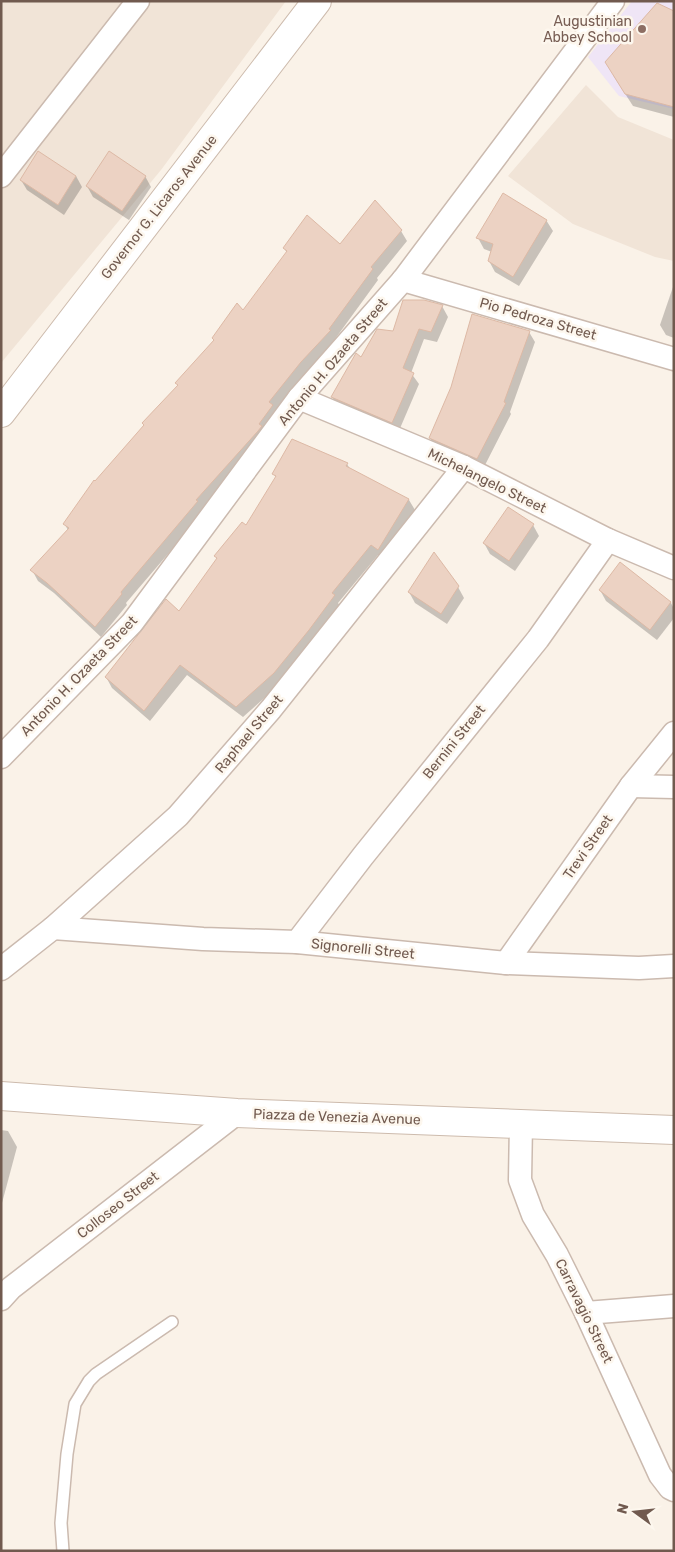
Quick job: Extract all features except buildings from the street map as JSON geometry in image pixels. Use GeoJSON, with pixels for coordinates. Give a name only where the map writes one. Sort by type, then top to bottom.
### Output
{"type":"FeatureCollection","features":[{"type":"Feature","properties":{"kind":"street"},"geometry":{"type":"LineString","coordinates":[[1,176],[138,1]]}},
{"type":"Feature","properties":{"kind":"street","name":"Governor G. Licaros Avenue"},"geometry":{"type":"LineString","coordinates":[[1,413],[317,1]]}},
{"type":"Feature","properties":{"kind":"street","name":"Antonio H. Ozaeta Street"},"geometry":{"type":"LineString","coordinates":[[1,757],[132,623],[299,398],[403,280],[613,1]]}},
{"type":"Feature","properties":{"kind":"street","name":"Pio Pedroza Street"},"geometry":{"type":"LineString","coordinates":[[403,280],[674,359]]}},
{"type":"Feature","properties":{"kind":"street","name":"Michelangelo Street"},"geometry":{"type":"LineString","coordinates":[[299,398],[464,467],[608,540],[674,568]]}},
{"type":"Feature","properties":{"kind":"street","name":"Raphael Street"},"geometry":{"type":"LineString","coordinates":[[1,969],[53,928],[178,816],[271,709],[464,467]]}},
{"type":"Feature","properties":{"kind":"street","name":"Bernini Street"},"geometry":{"type":"LineString","coordinates":[[297,942],[363,856],[538,639],[608,540]]}},
{"type":"Feature","properties":{"kind":"street","name":"Trevi Street"},"geometry":{"type":"LineString","coordinates":[[506,963],[631,786],[674,733]]}},
{"type":"Feature","properties":{"kind":"street"},"geometry":{"type":"LineString","coordinates":[[631,786],[674,787]]}},
{"type":"Feature","properties":{"kind":"street","name":"Signorelli Street"},"geometry":{"type":"LineString","coordinates":[[53,928],[203,939],[297,942],[506,963],[639,968],[674,966]]}},
{"type":"Feature","properties":{"kind":"street","name":"Piazza de Venezia Avenue"},"geometry":{"type":"LineString","coordinates":[[1,1096],[236,1113],[674,1130]]}},
{"type":"Feature","properties":{"kind":"street","name":"Colloseo Street"},"geometry":{"type":"LineString","coordinates":[[4,1291],[236,1113]]}},
{"type":"Feature","properties":{"kind":"street","name":"Carravagio Street"},"geometry":{"type":"LineString","coordinates":[[521,1124],[520,1180],[533,1215],[557,1255],[586,1313],[660,1475],[670,1488],[674,1490]]}},
{"type":"Feature","properties":{"kind":"street"},"geometry":{"type":"LineString","coordinates":[[586,1313],[674,1306]]}},
{"type":"Feature","properties":{"kind":"lane"},"geometry":{"type":"LineString","coordinates":[[63,1551],[61,1523],[66,1454],[75,1404],[89,1381],[96,1374],[172,1322]]}},
{"type":"Feature","properties":{"kind":"shaded area"},"geometry":{"type":"Polygon","coordinates":[[[1,1],[286,1],[161,170],[1,363],[1,1]]]}},
{"type":"Feature","properties":{"kind":"shaded area","name":"Augustinian Abbey School"},"geometry":{"type":"Polygon","coordinates":[[[632,1],[674,1],[674,109],[619,96],[588,57],[632,1]]]}},
{"type":"Feature","properties":{"kind":"shaded area"},"geometry":{"type":"Polygon","coordinates":[[[586,85],[618,117],[674,140],[674,261],[655,257],[573,224],[508,176],[586,85]]]}},
{"type":"Feature","properties":{"kind":"place","name":"Augustinian Abbey School"},"geometry":{"type":"Point","coordinates":[642,29]}}]}
